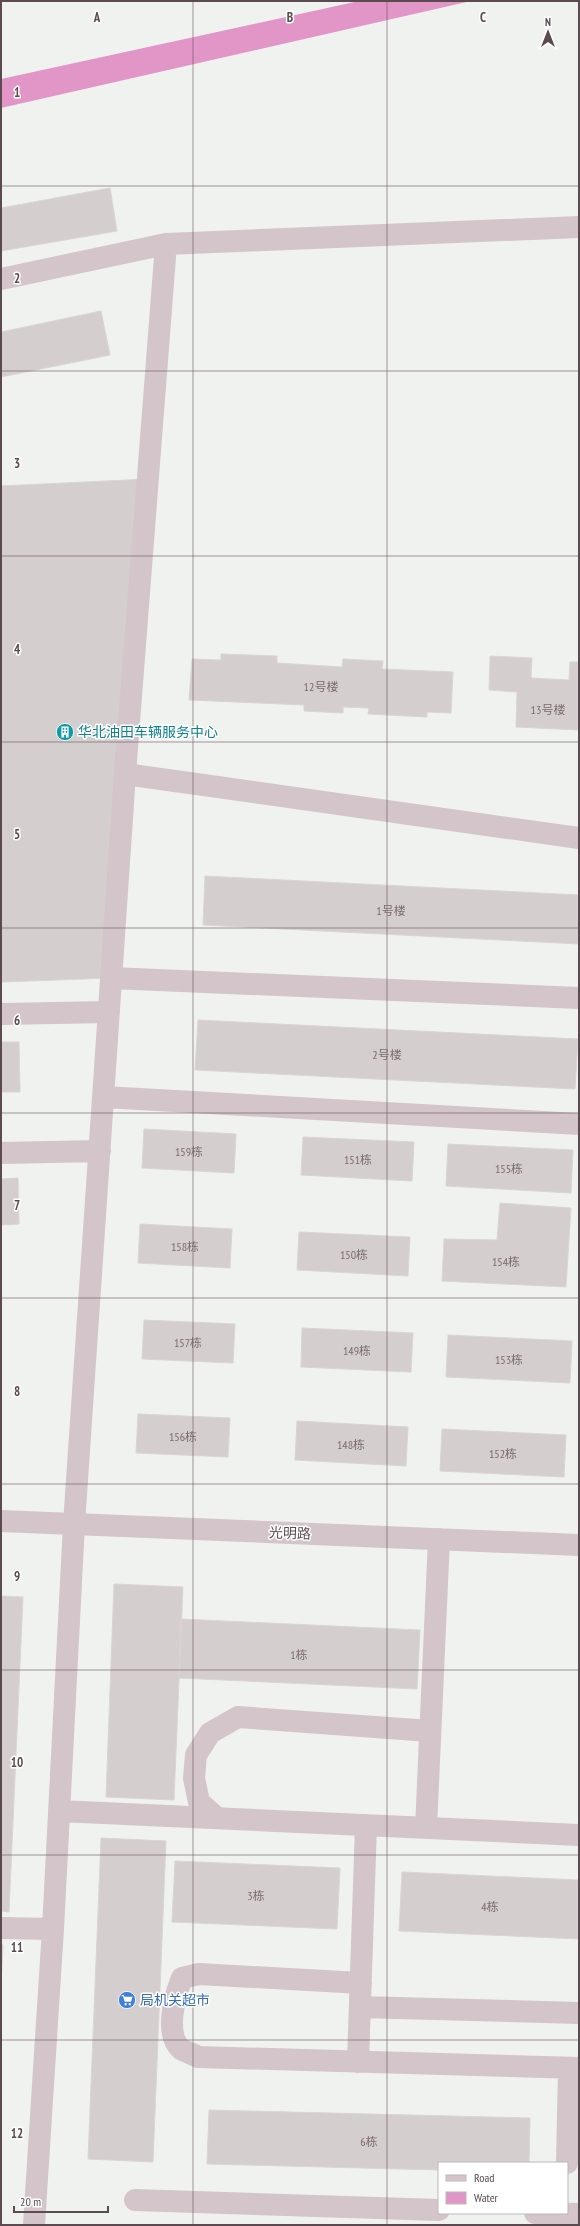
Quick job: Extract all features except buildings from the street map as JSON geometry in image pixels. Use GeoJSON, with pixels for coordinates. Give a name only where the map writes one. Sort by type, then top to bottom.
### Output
{"type":"FeatureCollection","features":[{"type":"Feature","properties":{"kind":"lane"},"geometry":{"type":"LineString","coordinates":[[1,279],[166,244],[579,227]]}},
{"type":"Feature","properties":{"kind":"lane"},"geometry":{"type":"LineString","coordinates":[[34,2225],[53,1929],[74,1524],[125,774],[166,244]]}},
{"type":"Feature","properties":{"kind":"lane"},"geometry":{"type":"LineString","coordinates":[[125,774],[579,838]]}},
{"type":"Feature","properties":{"kind":"lane"},"geometry":{"type":"LineString","coordinates":[[112,978],[579,998]]}},
{"type":"Feature","properties":{"kind":"lane"},"geometry":{"type":"LineString","coordinates":[[1,1014],[109,1012]]}},
{"type":"Feature","properties":{"kind":"lane"},"geometry":{"type":"LineString","coordinates":[[104,1097],[579,1124]]}},
{"type":"Feature","properties":{"kind":"lane"},"geometry":{"type":"LineString","coordinates":[[1,1153],[100,1151]]}},
{"type":"Feature","properties":{"kind":"lane","name":"光明路"},"geometry":{"type":"LineString","coordinates":[[1,1521],[579,1545]]}},
{"type":"Feature","properties":{"kind":"lane"},"geometry":{"type":"LineString","coordinates":[[426,1828],[439,1539]]}},
{"type":"Feature","properties":{"kind":"lane"},"geometry":{"type":"LineString","coordinates":[[217,1818],[199,1802],[194,1778],[196,1755],[210,1734],[238,1717],[430,1731]]}},
{"type":"Feature","properties":{"kind":"lane"},"geometry":{"type":"LineString","coordinates":[[59,1811],[579,1835]]}},
{"type":"Feature","properties":{"kind":"lane"},"geometry":{"type":"LineString","coordinates":[[358,2062],[366,1825]]}},
{"type":"Feature","properties":{"kind":"lane"},"geometry":{"type":"LineString","coordinates":[[1,1928],[53,1929]]}},
{"type":"Feature","properties":{"kind":"lane"},"geometry":{"type":"LineString","coordinates":[[361,1983],[199,1974],[182,1978],[174,2000],[173,2033],[181,2049],[198,2057],[574,2068],[567,2162]]}},
{"type":"Feature","properties":{"kind":"lane"},"geometry":{"type":"LineString","coordinates":[[360,2007],[579,2014]]}},
{"type":"Feature","properties":{"kind":"lane"},"geometry":{"type":"LineString","coordinates":[[135,2200],[438,2210]]}},
{"type":"Feature","properties":{"kind":"water"},"geometry":{"type":"Polygon","coordinates":[[[359,1],[471,1],[1,108],[1,79],[359,1]]]}},
{"type":"Feature","properties":{"kind":"place","name":"华北油田车辆服务中心"},"geometry":{"type":"Point","coordinates":[65,732]}},
{"type":"Feature","properties":{"kind":"place","name":"局机关超市"},"geometry":{"type":"Point","coordinates":[127,2000]}}]}
